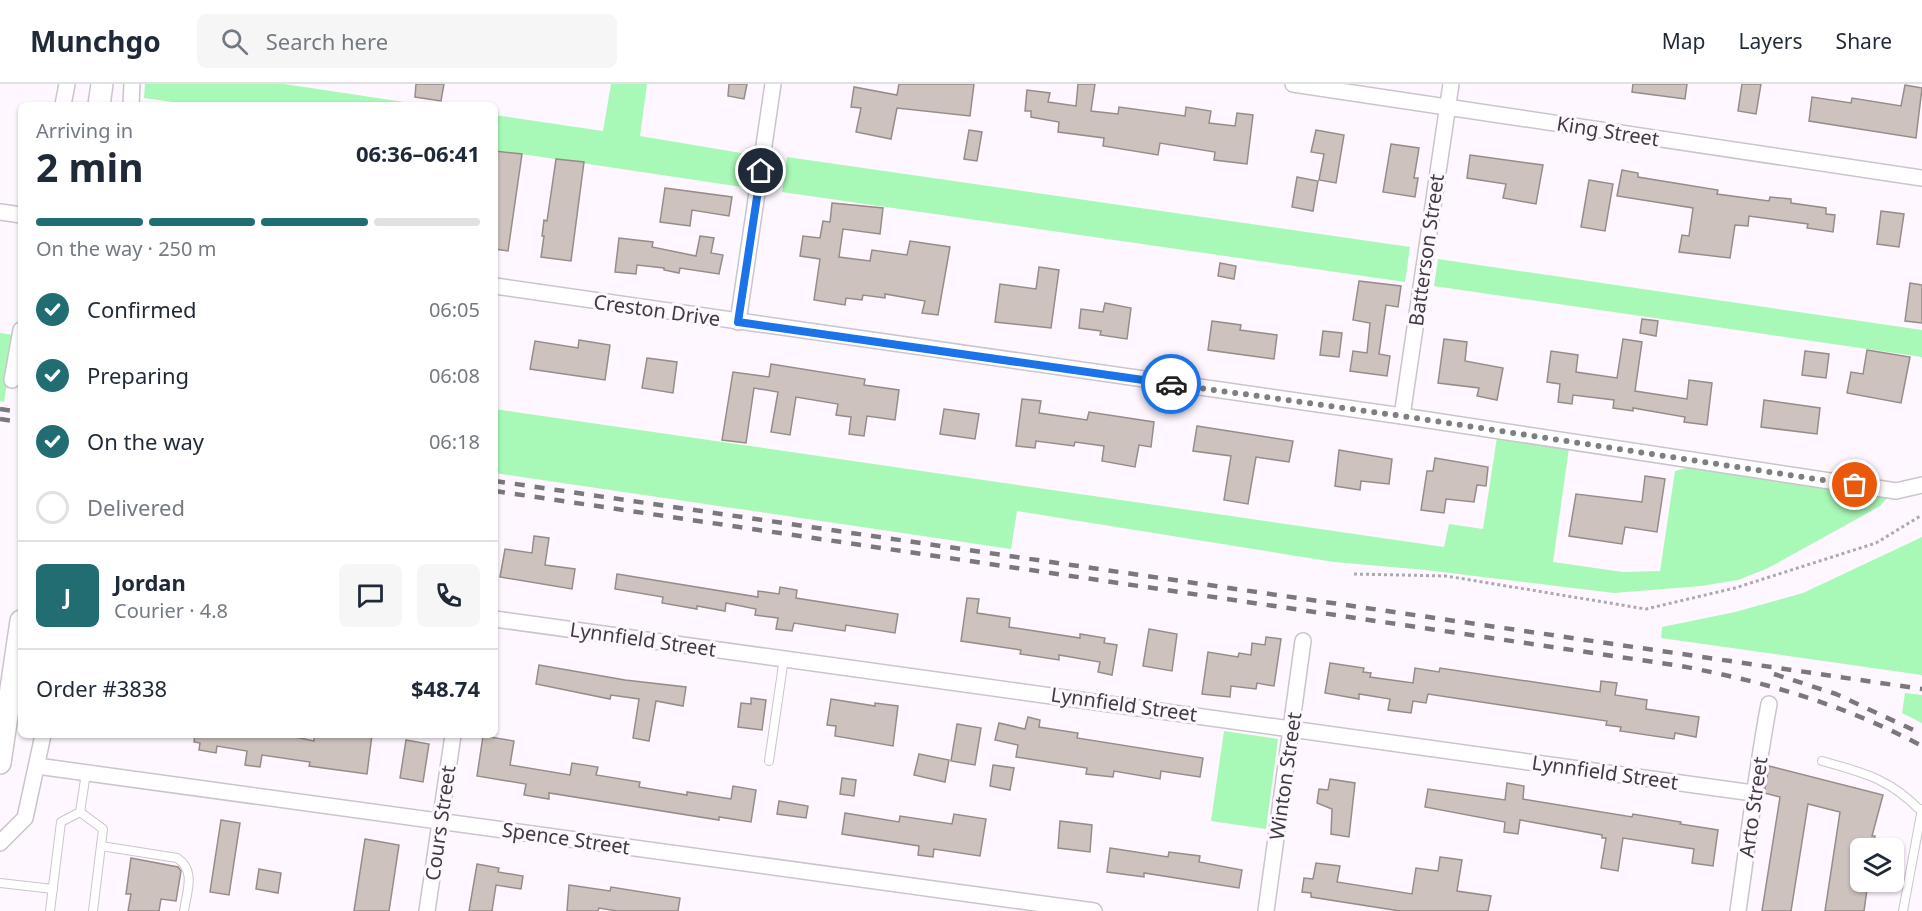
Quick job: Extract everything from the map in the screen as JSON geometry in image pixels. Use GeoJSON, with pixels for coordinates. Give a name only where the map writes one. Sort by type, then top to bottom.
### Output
{"type":"FeatureCollection","features":[{"type":"Feature","properties":{"kind":"main road"},"geometry":{"type":"LineString","coordinates":[[99,102],[102,84]]}},
{"type":"Feature","properties":{"kind":"main road"},"geometry":{"type":"LineString","coordinates":[[0,763],[18,641]]}},
{"type":"Feature","properties":{"kind":"street"},"geometry":{"type":"LineString","coordinates":[[64,102],[67,84]]}},
{"type":"Feature","properties":{"kind":"street"},"geometry":{"type":"LineString","coordinates":[[130,102],[132,84]]}},
{"type":"Feature","properties":{"kind":"street"},"geometry":{"type":"LineString","coordinates":[[738,322],[773,84]]}},
{"type":"Feature","properties":{"kind":"street","name":"King Street"},"geometry":{"type":"LineString","coordinates":[[1293,84],[1922,178]]}},
{"type":"Feature","properties":{"kind":"street","name":"Batterson Street"},"geometry":{"type":"LineString","coordinates":[[1402,416],[1450,84]]}},
{"type":"Feature","properties":{"kind":"street"},"geometry":{"type":"LineString","coordinates":[[0,212],[18,215]]}},
{"type":"Feature","properties":{"kind":"street","name":"Creston Drive"},"geometry":{"type":"LineString","coordinates":[[498,286],[1402,416],[1896,491],[1922,485]]}},
{"type":"Feature","properties":{"kind":"street"},"geometry":{"type":"LineString","coordinates":[[12,380],[18,347]]}},
{"type":"Feature","properties":{"kind":"street","name":"Lynnfield Street"},"geometry":{"type":"LineString","coordinates":[[498,619],[1292,727],[1753,793]]}},
{"type":"Feature","properties":{"kind":"street","name":"Winton Street"},"geometry":{"type":"LineString","coordinates":[[1266,911],[1303,641]]}},
{"type":"Feature","properties":{"kind":"street","name":"Arto Street"},"geometry":{"type":"LineString","coordinates":[[1738,911],[1752,816],[1753,793],[1768,704]]}},
{"type":"Feature","properties":{"kind":"street"},"geometry":{"type":"LineString","coordinates":[[0,843],[26,818],[42,738]]}},
{"type":"Feature","properties":{"kind":"street","name":"Cours Street"},"geometry":{"type":"LineString","coordinates":[[427,911],[453,738]]}},
{"type":"Feature","properties":{"kind":"street","name":"Spence Street"},"geometry":{"type":"LineString","coordinates":[[37,766],[1094,911]]}},
{"type":"Feature","properties":{"kind":"lane"},"geometry":{"type":"LineString","coordinates":[[769,761],[784,657]]}},
{"type":"Feature","properties":{"kind":"lane"},"geometry":{"type":"LineString","coordinates":[[1822,761],[1874,775],[1903,793],[1921,810],[1904,911]]}},
{"type":"Feature","properties":{"kind":"lane"},"geometry":{"type":"LineString","coordinates":[[80,812],[86,773]]}},
{"type":"Feature","properties":{"kind":"lane"},"geometry":{"type":"LineString","coordinates":[[80,812],[103,829],[93,911]]}},
{"type":"Feature","properties":{"kind":"lane"},"geometry":{"type":"LineString","coordinates":[[50,911],[62,822],[80,812]]}},
{"type":"Feature","properties":{"kind":"lane"},"geometry":{"type":"LineString","coordinates":[[101,846],[177,858],[187,864],[190,872],[184,911]]}},
{"type":"Feature","properties":{"kind":"lane"},"geometry":{"type":"LineString","coordinates":[[0,883],[53,889]]}},
{"type":"Feature","properties":{"kind":"path"},"geometry":{"type":"LineString","coordinates":[[1354,573],[1446,576],[1646,609],[1735,588],[1876,543],[1922,515]]}},
{"type":"Feature","properties":{"kind":"green space"},"geometry":{"type":"Polygon","coordinates":[[[145,84],[284,84],[404,102],[173,102],[144,98],[145,84]]]}},
{"type":"Feature","properties":{"kind":"green space"},"geometry":{"type":"Polygon","coordinates":[[[611,84],[647,84],[640,136],[747,154],[742,187],[498,150],[498,115],[603,131],[611,84]]]}},
{"type":"Feature","properties":{"kind":"green space"},"geometry":{"type":"Polygon","coordinates":[[[787,157],[1410,247],[1405,282],[782,192],[787,157]]]}},
{"type":"Feature","properties":{"kind":"green space"},"geometry":{"type":"Polygon","coordinates":[[[1438,259],[1922,330],[1922,357],[1434,286],[1438,259]]]}},
{"type":"Feature","properties":{"kind":"green space"},"geometry":{"type":"Polygon","coordinates":[[[0,333],[15,335],[4,402],[0,401],[0,333]]]}},
{"type":"Feature","properties":{"kind":"green space"},"geometry":{"type":"Polygon","coordinates":[[[498,409],[1444,547],[1449,524],[1483,529],[1497,437],[1569,448],[1553,562],[1623,572],[1660,571],[1675,471],[1690,467],[1889,496],[1880,506],[1864,515],[1768,568],[1738,580],[1701,586],[1614,593],[1426,570],[1334,562],[1017,511],[1011,549],[498,473],[498,409]]]}},
{"type":"Feature","properties":{"kind":"green space"},"geometry":{"type":"Polygon","coordinates":[[[1922,537],[1922,675],[1661,638],[1662,627],[1735,612],[1803,593],[1922,537]]]}},
{"type":"Feature","properties":{"kind":"green space"},"geometry":{"type":"Polygon","coordinates":[[[1905,693],[1922,695],[1922,723],[1902,713],[1905,693]]]}},
{"type":"Feature","properties":{"kind":"green space"},"geometry":{"type":"Polygon","coordinates":[[[1224,731],[1278,739],[1266,829],[1211,821],[1224,731]]]}},
{"type":"Feature","properties":{"kind":"building"},"geometry":{"type":"Polygon","coordinates":[[[416,84],[444,84],[441,101],[415,97],[416,84]]]}},
{"type":"Feature","properties":{"kind":"building"},"geometry":{"type":"Polygon","coordinates":[[[729,84],[747,84],[744,99],[728,96],[729,84]]]}},
{"type":"Feature","properties":{"kind":"building"},"geometry":{"type":"Polygon","coordinates":[[[899,84],[974,84],[970,116],[897,108],[891,139],[856,132],[861,108],[851,107],[854,87],[897,95],[899,84]]]}},
{"type":"Feature","properties":{"kind":"building"},"geometry":{"type":"Polygon","coordinates":[[[1078,84],[1095,84],[1091,111],[1118,114],[1119,107],[1185,116],[1186,107],[1211,111],[1209,123],[1235,126],[1237,113],[1253,115],[1247,164],[1214,160],[1215,152],[1160,143],[1158,155],[1103,146],[1104,138],[1058,132],[1059,122],[1031,117],[1031,111],[1025,111],[1027,90],[1050,93],[1048,102],[1076,106],[1078,84]]]}},
{"type":"Feature","properties":{"kind":"building"},"geometry":{"type":"Polygon","coordinates":[[[1633,84],[1687,84],[1685,99],[1632,92],[1633,84]]]}},
{"type":"Feature","properties":{"kind":"building"},"geometry":{"type":"Polygon","coordinates":[[[1742,84],[1761,84],[1756,114],[1738,111],[1742,84]]]}},
{"type":"Feature","properties":{"kind":"building"},"geometry":{"type":"Polygon","coordinates":[[[1905,85],[1922,88],[1916,138],[1809,121],[1812,97],[1851,103],[1852,98],[1901,106],[1905,85]]]}},
{"type":"Feature","properties":{"kind":"building"},"geometry":{"type":"Polygon","coordinates":[[[969,130],[982,132],[977,161],[964,159],[969,130]]]}},
{"type":"Feature","properties":{"kind":"building"},"geometry":{"type":"Polygon","coordinates":[[[1316,130],[1344,135],[1336,183],[1319,180],[1324,154],[1311,152],[1316,130]]]}},
{"type":"Feature","properties":{"kind":"building"},"geometry":{"type":"Polygon","coordinates":[[[1391,144],[1419,148],[1414,178],[1418,178],[1415,197],[1383,192],[1391,144]]]}},
{"type":"Feature","properties":{"kind":"building"},"geometry":{"type":"Polygon","coordinates":[[[498,151],[522,154],[508,251],[498,249],[498,151]]]}},
{"type":"Feature","properties":{"kind":"building"},"geometry":{"type":"Polygon","coordinates":[[[1470,155],[1543,165],[1536,204],[1503,198],[1506,184],[1467,178],[1470,155]]]}},
{"type":"Feature","properties":{"kind":"building"},"geometry":{"type":"Polygon","coordinates":[[[556,159],[584,162],[571,261],[541,257],[544,220],[547,221],[556,159]]]}},
{"type":"Feature","properties":{"kind":"building"},"geometry":{"type":"Polygon","coordinates":[[[1622,170],[1638,173],[1638,177],[1718,190],[1717,194],[1769,201],[1770,197],[1791,199],[1791,203],[1826,208],[1826,214],[1835,215],[1833,232],[1807,228],[1808,224],[1749,216],[1748,226],[1735,225],[1730,258],[1679,252],[1682,235],[1689,236],[1693,208],[1617,196],[1622,170]]]}},
{"type":"Feature","properties":{"kind":"building"},"geometry":{"type":"Polygon","coordinates":[[[1297,177],[1318,181],[1313,211],[1292,207],[1297,177]]]}},
{"type":"Feature","properties":{"kind":"building"},"geometry":{"type":"Polygon","coordinates":[[[1589,180],[1613,184],[1605,231],[1581,227],[1589,180]]]}},
{"type":"Feature","properties":{"kind":"building"},"geometry":{"type":"Polygon","coordinates":[[[665,188],[732,197],[729,216],[692,210],[690,226],[660,222],[665,188]]]}},
{"type":"Feature","properties":{"kind":"building"},"geometry":{"type":"Polygon","coordinates":[[[832,203],[883,208],[880,234],[843,229],[839,257],[870,261],[872,250],[907,255],[910,241],[950,247],[938,315],[922,313],[925,301],[885,294],[885,298],[863,295],[862,300],[846,298],[845,305],[814,300],[820,259],[800,256],[803,236],[820,238],[823,221],[830,222],[832,203]]]}},
{"type":"Feature","properties":{"kind":"building"},"geometry":{"type":"Polygon","coordinates":[[[1881,211],[1904,214],[1899,247],[1877,244],[1881,211]]]}},
{"type":"Feature","properties":{"kind":"building"},"geometry":{"type":"Polygon","coordinates":[[[700,236],[714,238],[711,253],[723,255],[719,274],[680,268],[679,273],[664,270],[664,268],[637,265],[636,274],[615,272],[619,238],[653,242],[652,247],[696,256],[700,236]]]}},
{"type":"Feature","properties":{"kind":"building"},"geometry":{"type":"Polygon","coordinates":[[[1220,263],[1236,266],[1234,279],[1218,276],[1220,263]]]}},
{"type":"Feature","properties":{"kind":"building"},"geometry":{"type":"Polygon","coordinates":[[[1039,267],[1059,270],[1051,328],[995,322],[1000,284],[1036,289],[1039,267]]]}},
{"type":"Feature","properties":{"kind":"building"},"geometry":{"type":"Polygon","coordinates":[[[1359,281],[1401,286],[1398,307],[1386,305],[1379,354],[1390,356],[1387,376],[1350,371],[1353,351],[1367,353],[1370,323],[1353,320],[1359,281]]]}},
{"type":"Feature","properties":{"kind":"building"},"geometry":{"type":"Polygon","coordinates":[[[1910,283],[1922,285],[1922,323],[1905,321],[1910,283]]]}},
{"type":"Feature","properties":{"kind":"building"},"geometry":{"type":"Polygon","coordinates":[[[1105,303],[1131,308],[1127,339],[1100,335],[1101,331],[1079,328],[1081,309],[1103,312],[1105,303]]]}},
{"type":"Feature","properties":{"kind":"building"},"geometry":{"type":"Polygon","coordinates":[[[1642,319],[1658,321],[1656,336],[1640,333],[1642,319]]]}},
{"type":"Feature","properties":{"kind":"building"},"geometry":{"type":"Polygon","coordinates":[[[1212,321],[1241,325],[1240,330],[1277,335],[1274,359],[1208,350],[1212,321]]]}},
{"type":"Feature","properties":{"kind":"building"},"geometry":{"type":"Polygon","coordinates":[[[1323,331],[1342,333],[1339,357],[1320,355],[1323,331]]]}},
{"type":"Feature","properties":{"kind":"building"},"geometry":{"type":"Polygon","coordinates":[[[1444,339],[1467,342],[1465,361],[1503,368],[1497,400],[1477,396],[1479,388],[1438,383],[1444,339]]]}},
{"type":"Feature","properties":{"kind":"building"},"geometry":{"type":"Polygon","coordinates":[[[1623,339],[1642,342],[1635,391],[1687,399],[1689,380],[1712,383],[1707,425],[1684,422],[1685,417],[1633,408],[1633,411],[1613,408],[1614,400],[1573,395],[1572,404],[1558,402],[1560,384],[1547,382],[1551,351],[1578,355],[1576,372],[1617,378],[1623,339]]]}},
{"type":"Feature","properties":{"kind":"building"},"geometry":{"type":"Polygon","coordinates":[[[579,340],[610,345],[605,380],[530,369],[535,341],[578,348],[579,340]]]}},
{"type":"Feature","properties":{"kind":"building"},"geometry":{"type":"Polygon","coordinates":[[[1867,350],[1910,357],[1901,403],[1847,393],[1851,372],[1863,374],[1867,350]]]}},
{"type":"Feature","properties":{"kind":"building"},"geometry":{"type":"Polygon","coordinates":[[[1805,351],[1829,354],[1826,378],[1802,375],[1805,351]]]}},
{"type":"Feature","properties":{"kind":"building"},"geometry":{"type":"Polygon","coordinates":[[[647,358],[677,362],[673,393],[642,388],[647,358]]]}},
{"type":"Feature","properties":{"kind":"building"},"geometry":{"type":"Polygon","coordinates":[[[771,364],[865,379],[864,385],[899,390],[895,420],[867,416],[864,436],[849,434],[851,417],[836,415],[838,404],[796,397],[790,435],[771,432],[778,392],[754,388],[746,443],[722,440],[733,372],[769,377],[771,364]]]}},
{"type":"Feature","properties":{"kind":"building"},"geometry":{"type":"Polygon","coordinates":[[[1022,399],[1041,401],[1039,413],[1087,420],[1089,412],[1154,422],[1151,447],[1139,445],[1135,467],[1102,461],[1104,446],[1075,442],[1074,446],[1036,441],[1035,448],[1016,446],[1022,399]]]}},
{"type":"Feature","properties":{"kind":"building"},"geometry":{"type":"Polygon","coordinates":[[[1764,400],[1820,408],[1817,434],[1761,427],[1764,400]]]}},
{"type":"Feature","properties":{"kind":"building"},"geometry":{"type":"Polygon","coordinates":[[[944,409],[979,414],[975,439],[940,434],[944,409]]]}},
{"type":"Feature","properties":{"kind":"building"},"geometry":{"type":"Polygon","coordinates":[[[1197,426],[1293,441],[1289,462],[1256,457],[1248,504],[1224,500],[1231,456],[1193,451],[1197,426]]]}},
{"type":"Feature","properties":{"kind":"building"},"geometry":{"type":"Polygon","coordinates":[[[1339,450],[1392,459],[1389,484],[1361,481],[1360,490],[1335,486],[1339,450]]]}},
{"type":"Feature","properties":{"kind":"building"},"geometry":{"type":"Polygon","coordinates":[[[1435,458],[1488,467],[1486,486],[1477,485],[1474,502],[1446,499],[1444,513],[1421,510],[1427,471],[1433,471],[1435,458]]]}},
{"type":"Feature","properties":{"kind":"building"},"geometry":{"type":"Polygon","coordinates":[[[1645,476],[1665,479],[1657,532],[1625,527],[1622,544],[1569,536],[1576,494],[1642,502],[1645,476]]]}},
{"type":"Feature","properties":{"kind":"building"},"geometry":{"type":"Polygon","coordinates":[[[534,536],[549,538],[545,565],[575,569],[572,589],[500,577],[505,549],[532,553],[534,536]]]}},
{"type":"Feature","properties":{"kind":"building"},"geometry":{"type":"Polygon","coordinates":[[[617,574],[758,597],[758,591],[779,594],[780,587],[797,590],[796,598],[898,614],[895,633],[846,625],[845,631],[794,623],[792,631],[776,629],[778,618],[755,615],[756,609],[726,603],[725,611],[697,606],[697,609],[662,603],[663,597],[615,589],[617,574]]]}},
{"type":"Feature","properties":{"kind":"building"},"geometry":{"type":"Polygon","coordinates":[[[967,598],[979,599],[977,613],[1010,618],[1009,627],[1080,638],[1080,634],[1105,638],[1104,643],[1117,645],[1112,675],[1098,672],[1100,662],[1059,655],[1059,660],[1020,654],[1021,650],[961,641],[967,598]]]}},
{"type":"Feature","properties":{"kind":"building"},"geometry":{"type":"Polygon","coordinates":[[[1149,629],[1177,634],[1172,671],[1143,666],[1149,629]]]}},
{"type":"Feature","properties":{"kind":"building"},"geometry":{"type":"Polygon","coordinates":[[[1266,637],[1281,639],[1274,686],[1257,683],[1256,689],[1231,686],[1230,697],[1202,694],[1208,652],[1238,657],[1239,653],[1251,655],[1252,643],[1265,645],[1266,637]]]}},
{"type":"Feature","properties":{"kind":"building"},"geometry":{"type":"Polygon","coordinates":[[[1330,663],[1364,668],[1363,672],[1371,673],[1370,677],[1413,683],[1415,668],[1439,672],[1440,668],[1600,692],[1601,681],[1617,683],[1615,695],[1647,700],[1646,709],[1699,717],[1696,737],[1675,733],[1674,739],[1620,731],[1621,727],[1606,725],[1607,721],[1428,694],[1426,703],[1413,701],[1411,713],[1388,710],[1390,699],[1359,694],[1359,699],[1325,693],[1330,663]]]}},
{"type":"Feature","properties":{"kind":"building"},"geometry":{"type":"Polygon","coordinates":[[[539,665],[625,680],[686,687],[683,706],[656,701],[649,741],[633,738],[639,699],[611,695],[610,699],[536,684],[539,665]]]}},
{"type":"Feature","properties":{"kind":"building"},"geometry":{"type":"Polygon","coordinates":[[[751,698],[766,700],[762,730],[738,727],[741,703],[751,704],[751,698]]]}},
{"type":"Feature","properties":{"kind":"building"},"geometry":{"type":"Polygon","coordinates":[[[831,699],[875,706],[875,703],[898,706],[893,746],[835,736],[836,726],[827,725],[831,699]]]}},
{"type":"Feature","properties":{"kind":"building"},"geometry":{"type":"Polygon","coordinates":[[[1028,717],[1040,720],[1039,727],[1078,733],[1077,738],[1203,758],[1200,777],[1161,771],[1160,779],[1114,771],[1113,777],[1086,774],[1087,768],[1016,757],[1018,745],[995,740],[999,723],[1025,729],[1028,717]]]}},
{"type":"Feature","properties":{"kind":"building"},"geometry":{"type":"Polygon","coordinates":[[[957,724],[981,728],[975,765],[951,761],[957,724]]]}},
{"type":"Feature","properties":{"kind":"building"},"geometry":{"type":"Polygon","coordinates":[[[195,738],[300,738],[314,741],[314,738],[372,738],[367,774],[309,766],[310,762],[262,755],[260,767],[245,765],[247,751],[217,746],[216,753],[199,750],[200,743],[194,742],[195,738]]]}},
{"type":"Feature","properties":{"kind":"building"},"geometry":{"type":"Polygon","coordinates":[[[483,738],[495,738],[514,741],[510,765],[570,775],[572,763],[598,767],[596,775],[640,782],[639,787],[687,795],[687,792],[731,799],[733,786],[756,790],[751,822],[719,817],[719,820],[549,793],[549,799],[524,795],[526,784],[477,776],[483,738]]]}},
{"type":"Feature","properties":{"kind":"building"},"geometry":{"type":"Polygon","coordinates":[[[406,740],[429,744],[423,782],[400,778],[406,740]]]}},
{"type":"Feature","properties":{"kind":"building"},"geometry":{"type":"Polygon","coordinates":[[[919,754],[949,760],[945,782],[914,775],[919,754]]]}},
{"type":"Feature","properties":{"kind":"building"},"geometry":{"type":"Polygon","coordinates":[[[993,765],[1014,768],[1010,790],[990,786],[993,765]]]}},
{"type":"Feature","properties":{"kind":"building"},"geometry":{"type":"Polygon","coordinates":[[[1769,766],[1883,795],[1872,836],[1875,838],[1850,838],[1850,892],[1867,892],[1864,911],[1825,911],[1840,812],[1808,804],[1791,911],[1762,911],[1780,797],[1764,793],[1769,766]]]}},
{"type":"Feature","properties":{"kind":"building"},"geometry":{"type":"Polygon","coordinates":[[[842,778],[856,780],[854,796],[840,794],[842,778]]]}},
{"type":"Feature","properties":{"kind":"building"},"geometry":{"type":"Polygon","coordinates":[[[1330,779],[1355,783],[1349,837],[1331,834],[1332,809],[1317,803],[1319,789],[1328,790],[1330,779]]]}},
{"type":"Feature","properties":{"kind":"building"},"geometry":{"type":"Polygon","coordinates":[[[1507,783],[1524,786],[1523,799],[1632,817],[1633,814],[1718,830],[1713,866],[1692,863],[1694,849],[1623,838],[1618,871],[1601,868],[1606,838],[1602,838],[1602,835],[1520,820],[1518,834],[1504,832],[1505,822],[1425,807],[1428,789],[1505,800],[1507,783]]]}},
{"type":"Feature","properties":{"kind":"building"},"geometry":{"type":"Polygon","coordinates":[[[779,801],[808,806],[806,818],[777,814],[779,801]]]}},
{"type":"Feature","properties":{"kind":"building"},"geometry":{"type":"Polygon","coordinates":[[[845,813],[899,822],[900,816],[952,824],[954,814],[986,819],[980,856],[934,849],[933,857],[918,855],[919,846],[842,834],[845,813]]]}},
{"type":"Feature","properties":{"kind":"building"},"geometry":{"type":"Polygon","coordinates":[[[221,820],[240,823],[229,895],[210,892],[221,820]]]}},
{"type":"Feature","properties":{"kind":"building"},"geometry":{"type":"Polygon","coordinates":[[[1060,821],[1092,825],[1090,852],[1058,848],[1060,821]]]}},
{"type":"Feature","properties":{"kind":"building"},"geometry":{"type":"Polygon","coordinates":[[[365,839],[399,845],[389,911],[354,911],[365,839]]]}},
{"type":"Feature","properties":{"kind":"building"},"geometry":{"type":"Polygon","coordinates":[[[1110,848],[1168,857],[1169,852],[1200,856],[1199,862],[1242,870],[1239,888],[1144,873],[1144,877],[1107,872],[1110,848]]]}},
{"type":"Feature","properties":{"kind":"building"},"geometry":{"type":"Polygon","coordinates":[[[1440,857],[1462,860],[1457,891],[1491,896],[1488,911],[1400,911],[1311,897],[1311,893],[1302,892],[1304,878],[1313,879],[1316,863],[1340,866],[1337,882],[1412,894],[1416,868],[1438,871],[1440,857]]]}},
{"type":"Feature","properties":{"kind":"building"},"geometry":{"type":"Polygon","coordinates":[[[131,858],[178,867],[181,871],[176,901],[161,899],[159,911],[128,911],[131,894],[126,894],[131,858]]]}},
{"type":"Feature","properties":{"kind":"building"},"geometry":{"type":"Polygon","coordinates":[[[477,864],[499,868],[498,872],[523,876],[521,889],[496,885],[492,911],[469,911],[477,864]]]}},
{"type":"Feature","properties":{"kind":"building"},"geometry":{"type":"Polygon","coordinates":[[[259,869],[281,873],[278,893],[256,889],[259,869]]]}},
{"type":"Feature","properties":{"kind":"building"},"geometry":{"type":"Polygon","coordinates":[[[569,885],[610,891],[611,887],[680,898],[678,911],[617,911],[599,908],[598,911],[567,911],[569,885]]]}},
{"type":"Feature","properties":{"kind":"railway"},"geometry":{"type":"LineString","coordinates":[[0,409],[18,412]]}},
{"type":"Feature","properties":{"kind":"railway"},"geometry":{"type":"LineString","coordinates":[[0,419],[18,422]]}},
{"type":"Feature","properties":{"kind":"railway"},"geometry":{"type":"LineString","coordinates":[[498,481],[1922,689]]}},
{"type":"Feature","properties":{"kind":"railway"},"geometry":{"type":"LineString","coordinates":[[498,491],[1681,666],[1744,679],[1805,697],[1864,718],[1922,746]]}},
{"type":"Feature","properties":{"kind":"railway"},"geometry":{"type":"LineString","coordinates":[[1774,674],[1836,694],[1922,734]]}},
{"type":"Feature","properties":{"kind":"way so far"},"geometry":{"type":"LineString","coordinates":[[1171,384],[1402,416],[1855,485]]}},
{"type":"Feature","properties":{"kind":"route"},"geometry":{"type":"LineString","coordinates":[[761,171],[738,322],[1171,384]]}}]}
